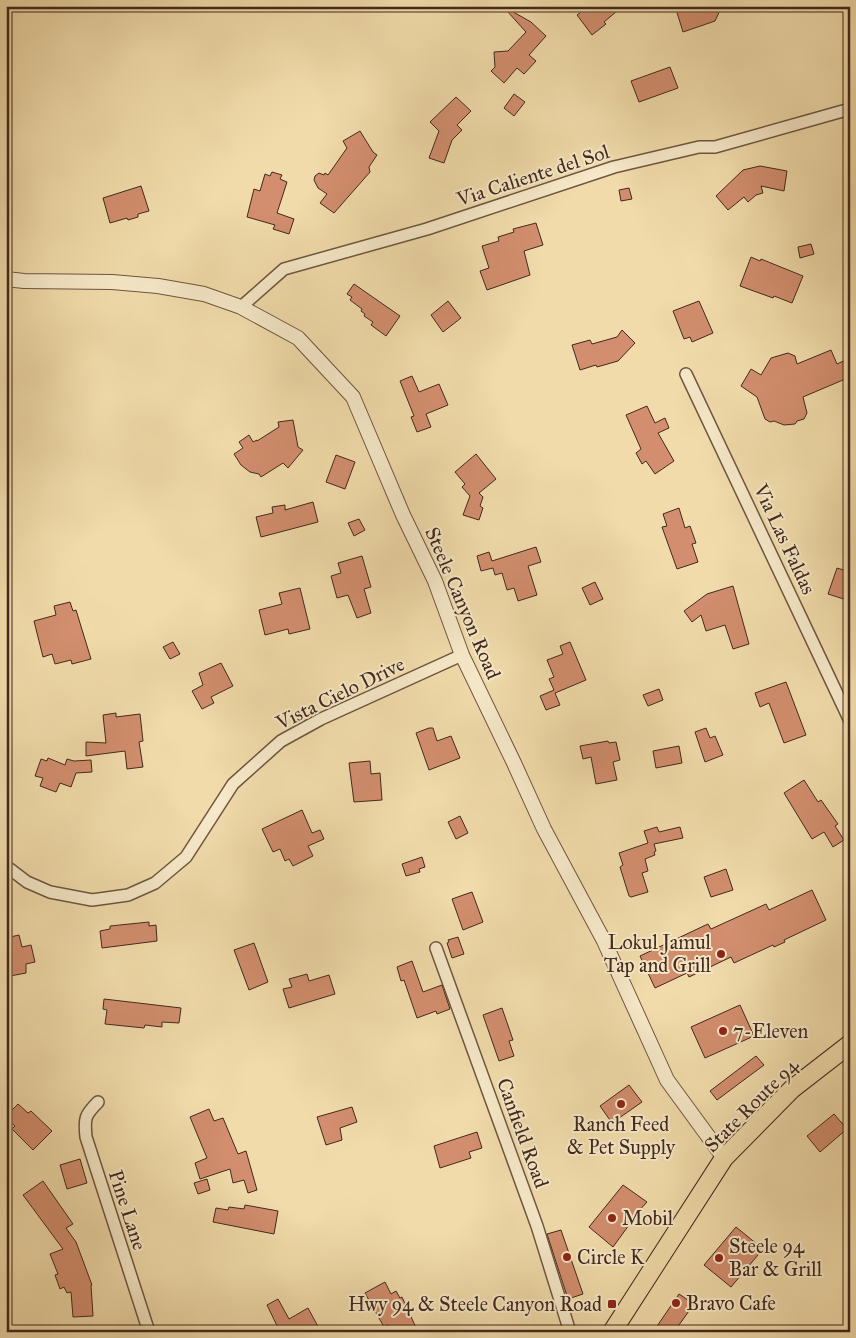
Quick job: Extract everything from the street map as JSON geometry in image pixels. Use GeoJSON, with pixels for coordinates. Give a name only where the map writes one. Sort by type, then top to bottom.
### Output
{"type":"FeatureCollection","features":[{"type":"Feature","properties":{"kind":"highway","name":"State Route 94"},"geometry":{"type":"LineString","coordinates":[[612,1332],[724,1158],[792,1090],[850,1044]]}},
{"type":"Feature","properties":{"kind":"street","name":"Via Caliente del Sol"},"geometry":{"type":"LineString","coordinates":[[241,307],[284,269],[427,229],[600,171],[699,147],[715,147],[850,109]]}},
{"type":"Feature","properties":{"kind":"street","name":"Steele Canyon Road"},"geometry":{"type":"LineString","coordinates":[[6,279],[112,282],[158,286],[204,294],[241,307],[298,338],[353,397],[403,515],[435,581],[462,655],[544,829],[604,941],[667,1080],[724,1158]]}},
{"type":"Feature","properties":{"kind":"street","name":"Via Las Faldas"},"geometry":{"type":"LineString","coordinates":[[686,374],[850,722]]}},
{"type":"Feature","properties":{"kind":"street","name":"Vista Cielo Drive"},"geometry":{"type":"LineString","coordinates":[[6,866],[27,882],[50,892],[92,900],[128,895],[155,883],[186,857],[233,784],[281,741],[320,719],[462,655]]}},
{"type":"Feature","properties":{"kind":"street","name":"Canfield Road"},"geometry":{"type":"LineString","coordinates":[[436,948],[537,1226],[570,1332]]}},
{"type":"Feature","properties":{"kind":"street","name":"Pine Lane"},"geometry":{"type":"LineString","coordinates":[[98,1102],[87,1112],[84,1121],[86,1137],[149,1332]]}},
{"type":"Feature","properties":{"kind":"building"},"geometry":{"type":"Polygon","coordinates":[[[589,6],[623,6],[604,22],[606,24],[592,35],[577,15],[589,6]]]}},
{"type":"Feature","properties":{"kind":"building"},"geometry":{"type":"Polygon","coordinates":[[[675,6],[722,6],[715,21],[683,32],[675,6]]]}},
{"type":"Feature","properties":{"kind":"building"},"geometry":{"type":"Polygon","coordinates":[[[508,9],[531,22],[546,36],[529,55],[536,61],[524,74],[517,68],[504,83],[491,71],[495,67],[494,52],[508,51],[526,32],[507,11],[508,9]]]}},
{"type":"Feature","properties":{"kind":"building"},"geometry":{"type":"Polygon","coordinates":[[[670,67],[678,88],[639,102],[631,81],[670,67]]]}},
{"type":"Feature","properties":{"kind":"building"},"geometry":{"type":"Polygon","coordinates":[[[514,94],[525,102],[514,116],[504,108],[514,94]]]}},
{"type":"Feature","properties":{"kind":"building"},"geometry":{"type":"Polygon","coordinates":[[[456,97],[471,111],[457,125],[462,130],[452,140],[444,163],[429,158],[439,131],[430,122],[456,97]]]}},
{"type":"Feature","properties":{"kind":"building"},"geometry":{"type":"Polygon","coordinates":[[[360,131],[373,152],[377,155],[369,167],[370,172],[334,213],[320,203],[327,194],[318,188],[314,180],[315,176],[319,173],[328,175],[347,148],[343,141],[360,131]]]}},
{"type":"Feature","properties":{"kind":"building"},"geometry":{"type":"Polygon","coordinates":[[[760,166],[787,171],[784,191],[761,186],[763,193],[756,195],[748,202],[744,197],[728,210],[716,196],[743,170],[760,166]]]}},
{"type":"Feature","properties":{"kind":"building"},"geometry":{"type":"Polygon","coordinates":[[[272,172],[282,175],[280,179],[287,182],[277,213],[294,219],[289,234],[273,229],[275,225],[247,217],[254,189],[260,191],[265,174],[270,176],[272,172]]]}},
{"type":"Feature","properties":{"kind":"building"},"geometry":{"type":"Polygon","coordinates":[[[141,186],[149,211],[138,214],[138,217],[110,223],[103,198],[141,186]]]}},
{"type":"Feature","properties":{"kind":"building"},"geometry":{"type":"Polygon","coordinates":[[[629,188],[632,199],[621,201],[619,190],[629,188]]]}},
{"type":"Feature","properties":{"kind":"building"},"geometry":{"type":"Polygon","coordinates":[[[536,223],[543,245],[524,251],[530,275],[487,290],[480,271],[489,268],[482,246],[499,241],[498,237],[514,232],[513,229],[536,223]]]}},
{"type":"Feature","properties":{"kind":"building"},"geometry":{"type":"Polygon","coordinates":[[[811,244],[814,254],[800,258],[798,247],[811,244]]]}},
{"type":"Feature","properties":{"kind":"building"},"geometry":{"type":"Polygon","coordinates":[[[751,257],[760,261],[761,259],[803,276],[792,303],[740,286],[751,257]]]}},
{"type":"Feature","properties":{"kind":"building"},"geometry":{"type":"Polygon","coordinates":[[[354,284],[400,316],[386,336],[371,325],[373,322],[364,316],[365,314],[361,311],[362,309],[350,300],[352,297],[347,294],[354,284]]]}},
{"type":"Feature","properties":{"kind":"building"},"geometry":{"type":"Polygon","coordinates":[[[448,301],[461,318],[443,332],[431,315],[448,301]]]}},
{"type":"Feature","properties":{"kind":"building"},"geometry":{"type":"Polygon","coordinates":[[[699,301],[713,333],[692,342],[690,337],[684,339],[673,311],[699,301]]]}},
{"type":"Feature","properties":{"kind":"building"},"geometry":{"type":"Polygon","coordinates":[[[622,330],[635,343],[618,361],[580,370],[572,345],[590,340],[592,344],[617,337],[622,330]]]}},
{"type":"Feature","properties":{"kind":"building"},"geometry":{"type":"Polygon","coordinates":[[[831,350],[837,364],[850,358],[850,377],[803,397],[807,413],[804,419],[797,421],[795,424],[784,425],[765,419],[757,397],[741,386],[751,369],[761,375],[771,358],[788,353],[795,356],[797,364],[831,350]]]}},
{"type":"Feature","properties":{"kind":"building"},"geometry":{"type":"Polygon","coordinates":[[[412,376],[419,392],[439,384],[448,405],[426,414],[431,427],[417,432],[411,417],[414,416],[400,381],[412,376]]]}},
{"type":"Feature","properties":{"kind":"building"},"geometry":{"type":"Polygon","coordinates":[[[647,406],[655,423],[665,418],[669,428],[658,433],[674,461],[655,474],[646,461],[642,464],[636,453],[641,449],[626,415],[647,406]]]}},
{"type":"Feature","properties":{"kind":"building"},"geometry":{"type":"Polygon","coordinates":[[[293,420],[298,447],[303,450],[288,468],[283,463],[261,477],[259,474],[250,472],[241,465],[234,454],[243,448],[239,442],[249,435],[253,442],[257,441],[279,427],[278,422],[293,420]]]}},
{"type":"Feature","properties":{"kind":"building"},"geometry":{"type":"Polygon","coordinates":[[[476,454],[496,479],[479,493],[483,497],[480,506],[483,508],[479,520],[463,515],[470,496],[462,487],[465,484],[455,472],[476,454]]]}},
{"type":"Feature","properties":{"kind":"building"},"geometry":{"type":"Polygon","coordinates":[[[336,455],[355,462],[345,489],[326,482],[336,455]]]}},
{"type":"Feature","properties":{"kind":"building"},"geometry":{"type":"Polygon","coordinates":[[[313,502],[318,522],[261,537],[256,517],[273,513],[272,507],[285,505],[285,510],[313,502]]]}},
{"type":"Feature","properties":{"kind":"building"},"geometry":{"type":"Polygon","coordinates":[[[679,508],[685,528],[690,526],[696,543],[692,544],[698,562],[677,569],[662,527],[667,526],[663,514],[679,508]]]}},
{"type":"Feature","properties":{"kind":"building"},"geometry":{"type":"Polygon","coordinates":[[[359,519],[365,530],[354,536],[348,523],[359,519]]]}},
{"type":"Feature","properties":{"kind":"building"},"geometry":{"type":"Polygon","coordinates":[[[536,547],[541,562],[528,566],[537,595],[518,601],[514,588],[507,590],[502,573],[495,575],[493,568],[481,571],[477,556],[489,552],[492,561],[536,547]]]}},
{"type":"Feature","properties":{"kind":"building"},"geometry":{"type":"Polygon","coordinates":[[[362,556],[371,587],[364,589],[371,613],[357,618],[348,595],[337,598],[331,576],[341,573],[338,563],[362,556]]]}},
{"type":"Feature","properties":{"kind":"building"},"geometry":{"type":"Polygon","coordinates":[[[837,568],[850,572],[850,601],[828,594],[837,568]]]}},
{"type":"Feature","properties":{"kind":"building"},"geometry":{"type":"Polygon","coordinates":[[[595,582],[603,599],[590,605],[582,588],[595,582]]]}},
{"type":"Feature","properties":{"kind":"building"},"geometry":{"type":"Polygon","coordinates":[[[733,586],[749,644],[733,649],[725,625],[706,631],[701,615],[692,622],[684,611],[707,594],[733,586]]]}},
{"type":"Feature","properties":{"kind":"building"},"geometry":{"type":"Polygon","coordinates":[[[300,588],[310,629],[289,634],[288,629],[265,635],[259,610],[282,604],[279,593],[300,588]]]}},
{"type":"Feature","properties":{"kind":"building"},"geometry":{"type":"Polygon","coordinates":[[[70,602],[73,611],[76,610],[91,659],[72,664],[71,660],[55,664],[52,654],[43,657],[34,621],[56,615],[54,606],[70,602]]]}},
{"type":"Feature","properties":{"kind":"building"},"geometry":{"type":"Polygon","coordinates":[[[173,642],[180,654],[170,659],[163,647],[173,642]]]}},
{"type":"Feature","properties":{"kind":"building"},"geometry":{"type":"Polygon","coordinates":[[[570,642],[586,680],[555,693],[560,705],[546,710],[540,696],[554,690],[549,679],[554,677],[547,660],[563,654],[560,646],[570,642]]]}},
{"type":"Feature","properties":{"kind":"building"},"geometry":{"type":"Polygon","coordinates":[[[221,663],[233,686],[211,697],[214,703],[202,709],[192,691],[203,685],[199,673],[221,663]]]}},
{"type":"Feature","properties":{"kind":"building"},"geometry":{"type":"Polygon","coordinates":[[[786,682],[806,735],[784,743],[769,703],[760,707],[755,693],[786,682]]]}},
{"type":"Feature","properties":{"kind":"building"},"geometry":{"type":"Polygon","coordinates":[[[659,689],[663,700],[648,706],[643,695],[659,689]]]}},
{"type":"Feature","properties":{"kind":"building"},"geometry":{"type":"Polygon","coordinates":[[[116,713],[116,717],[140,714],[143,741],[139,742],[143,767],[127,769],[125,751],[86,756],[86,742],[106,743],[103,715],[116,713]]]}},
{"type":"Feature","properties":{"kind":"building"},"geometry":{"type":"Polygon","coordinates":[[[433,728],[437,741],[451,736],[460,758],[429,770],[416,733],[433,728]]]}},
{"type":"Feature","properties":{"kind":"building"},"geometry":{"type":"Polygon","coordinates":[[[706,728],[710,738],[715,736],[723,755],[705,762],[695,732],[706,728]]]}},
{"type":"Feature","properties":{"kind":"building"},"geometry":{"type":"Polygon","coordinates":[[[608,741],[609,743],[616,742],[620,760],[613,762],[617,780],[596,784],[591,757],[583,759],[580,746],[608,741]]]}},
{"type":"Feature","properties":{"kind":"building"},"geometry":{"type":"Polygon","coordinates":[[[679,746],[682,763],[656,768],[653,751],[679,746]]]}},
{"type":"Feature","properties":{"kind":"building"},"geometry":{"type":"Polygon","coordinates":[[[48,758],[65,765],[67,759],[74,761],[91,760],[92,772],[76,773],[71,787],[60,783],[56,792],[40,786],[43,778],[35,776],[41,759],[47,761],[48,758]]]}},
{"type":"Feature","properties":{"kind":"building"},"geometry":{"type":"Polygon","coordinates":[[[370,761],[371,774],[380,773],[382,800],[354,802],[349,763],[370,761]]]}},
{"type":"Feature","properties":{"kind":"building"},"geometry":{"type":"Polygon","coordinates":[[[804,780],[818,802],[821,800],[838,824],[835,826],[844,840],[833,847],[824,832],[812,839],[784,793],[804,780]]]}},
{"type":"Feature","properties":{"kind":"building"},"geometry":{"type":"Polygon","coordinates":[[[302,810],[312,833],[320,830],[324,839],[308,846],[313,856],[293,866],[289,859],[285,861],[280,849],[273,852],[262,829],[302,810]]]}},
{"type":"Feature","properties":{"kind":"building"},"geometry":{"type":"Polygon","coordinates":[[[460,816],[468,833],[456,839],[448,822],[460,816]]]}},
{"type":"Feature","properties":{"kind":"building"},"geometry":{"type":"Polygon","coordinates":[[[657,827],[659,832],[680,827],[683,838],[654,844],[655,855],[645,859],[648,871],[642,873],[648,892],[631,897],[629,896],[620,867],[623,865],[619,853],[648,843],[644,831],[657,827]]]}},
{"type":"Feature","properties":{"kind":"building"},"geometry":{"type":"Polygon","coordinates":[[[422,857],[425,867],[419,869],[420,872],[406,876],[402,864],[422,857]]]}},
{"type":"Feature","properties":{"kind":"building"},"geometry":{"type":"Polygon","coordinates":[[[726,869],[733,890],[711,897],[704,877],[726,869]]]}},
{"type":"Feature","properties":{"kind":"building"},"geometry":{"type":"Polygon","coordinates":[[[812,890],[826,920],[784,940],[785,942],[774,947],[773,945],[734,963],[731,957],[689,977],[687,973],[655,988],[640,956],[708,924],[711,929],[766,904],[769,910],[812,890]]]}},
{"type":"Feature","properties":{"kind":"building"},"geometry":{"type":"Polygon","coordinates":[[[472,892],[483,922],[463,930],[452,899],[472,892]]]}},
{"type":"Feature","properties":{"kind":"building"},"geometry":{"type":"Polygon","coordinates":[[[149,922],[149,926],[156,925],[157,941],[102,948],[100,931],[110,929],[110,926],[149,922]]]}},
{"type":"Feature","properties":{"kind":"building"},"geometry":{"type":"Polygon","coordinates":[[[19,935],[22,947],[31,945],[35,962],[26,964],[26,973],[10,976],[9,970],[6,970],[6,938],[19,935]]]}},
{"type":"Feature","properties":{"kind":"building"},"geometry":{"type":"Polygon","coordinates":[[[458,937],[464,954],[452,958],[447,943],[449,942],[448,940],[458,937]]]}},
{"type":"Feature","properties":{"kind":"building"},"geometry":{"type":"Polygon","coordinates":[[[254,943],[268,982],[249,990],[234,950],[254,943]]]}},
{"type":"Feature","properties":{"kind":"building"},"geometry":{"type":"Polygon","coordinates":[[[412,961],[423,992],[442,985],[450,1009],[437,1014],[436,1011],[417,1018],[404,980],[401,981],[397,967],[412,961]]]}},
{"type":"Feature","properties":{"kind":"building"},"geometry":{"type":"Polygon","coordinates":[[[307,974],[309,981],[329,975],[335,994],[289,1008],[283,989],[292,987],[289,979],[307,974]]]}},
{"type":"Feature","properties":{"kind":"building"},"geometry":{"type":"Polygon","coordinates":[[[104,999],[181,1008],[179,1023],[162,1022],[162,1027],[145,1025],[144,1028],[105,1024],[107,1010],[103,1009],[104,999]]]}},
{"type":"Feature","properties":{"kind":"building","name":"7-Eleven"},"geometry":{"type":"Polygon","coordinates":[[[740,1005],[754,1036],[705,1058],[691,1027],[740,1005]]]}},
{"type":"Feature","properties":{"kind":"building"},"geometry":{"type":"Polygon","coordinates":[[[502,1008],[513,1040],[509,1041],[514,1056],[499,1061],[483,1015],[502,1008]]]}},
{"type":"Feature","properties":{"kind":"building","name":"7-Eleven"},"geometry":{"type":"Polygon","coordinates":[[[756,1056],[764,1065],[717,1100],[710,1091],[756,1056]]]}},
{"type":"Feature","properties":{"kind":"building","name":"Ranch Feed & Pet Supply"},"geometry":{"type":"Polygon","coordinates":[[[629,1085],[642,1102],[612,1123],[600,1106],[629,1085]]]}},
{"type":"Feature","properties":{"kind":"building"},"geometry":{"type":"Polygon","coordinates":[[[18,1104],[28,1113],[31,1111],[52,1131],[33,1150],[12,1129],[15,1126],[6,1118],[18,1104]]]}},
{"type":"Feature","properties":{"kind":"building"},"geometry":{"type":"Polygon","coordinates":[[[352,1107],[357,1122],[340,1128],[342,1140],[326,1145],[317,1117],[352,1107]]]}},
{"type":"Feature","properties":{"kind":"building"},"geometry":{"type":"Polygon","coordinates":[[[209,1109],[214,1121],[223,1118],[238,1154],[246,1151],[257,1190],[248,1193],[244,1180],[233,1183],[230,1169],[200,1179],[195,1163],[207,1158],[190,1117],[209,1109]]]}},
{"type":"Feature","properties":{"kind":"building"},"geometry":{"type":"Polygon","coordinates":[[[834,1114],[847,1129],[820,1152],[807,1136],[834,1114]]]}},
{"type":"Feature","properties":{"kind":"building"},"geometry":{"type":"Polygon","coordinates":[[[477,1132],[482,1148],[469,1152],[471,1158],[440,1168],[434,1146],[477,1132]]]}},
{"type":"Feature","properties":{"kind":"building"},"geometry":{"type":"Polygon","coordinates":[[[80,1159],[87,1183],[67,1189],[60,1165],[80,1159]]]}},
{"type":"Feature","properties":{"kind":"building"},"geometry":{"type":"Polygon","coordinates":[[[207,1179],[210,1190],[198,1194],[194,1183],[207,1179]]]}},
{"type":"Feature","properties":{"kind":"building"},"geometry":{"type":"Polygon","coordinates":[[[43,1181],[73,1224],[66,1228],[76,1242],[92,1285],[93,1316],[73,1317],[71,1292],[67,1293],[64,1287],[60,1289],[55,1275],[58,1274],[50,1254],[63,1249],[23,1195],[43,1181]]]}},
{"type":"Feature","properties":{"kind":"building","name":"Mobil"},"geometry":{"type":"Polygon","coordinates":[[[623,1185],[647,1202],[627,1224],[629,1225],[613,1247],[589,1227],[623,1185]]]}},
{"type":"Feature","properties":{"kind":"building"},"geometry":{"type":"Polygon","coordinates":[[[245,1205],[278,1211],[274,1234],[213,1222],[216,1208],[228,1210],[229,1207],[244,1209],[245,1205]]]}},
{"type":"Feature","properties":{"kind":"building"},"geometry":{"type":"Polygon","coordinates":[[[736,1227],[763,1249],[731,1287],[704,1265],[736,1227]]]}},
{"type":"Feature","properties":{"kind":"building"},"geometry":{"type":"Polygon","coordinates":[[[561,1230],[583,1294],[568,1299],[547,1234],[561,1230]]]}},
{"type":"Feature","properties":{"kind":"building"},"geometry":{"type":"Polygon","coordinates":[[[385,1282],[391,1294],[396,1291],[400,1298],[402,1297],[418,1332],[391,1332],[388,1325],[384,1327],[365,1293],[385,1282]]]}},
{"type":"Feature","properties":{"kind":"building"},"geometry":{"type":"Polygon","coordinates":[[[679,1294],[694,1304],[674,1332],[653,1332],[679,1294]]]}},
{"type":"Feature","properties":{"kind":"building"},"geometry":{"type":"Polygon","coordinates":[[[278,1299],[289,1319],[308,1308],[321,1332],[280,1332],[267,1305],[278,1299]]]}},
{"type":"Feature","properties":{"kind":"place","name":"Lokul Jamul Tap and Grill"},"geometry":{"type":"Point","coordinates":[721,954]}},
{"type":"Feature","properties":{"kind":"place","name":"7-Eleven"},"geometry":{"type":"Point","coordinates":[723,1031]}},
{"type":"Feature","properties":{"kind":"place","name":"Ranch Feed & Pet Supply"},"geometry":{"type":"Point","coordinates":[621,1104]}},
{"type":"Feature","properties":{"kind":"place","name":"Mobil"},"geometry":{"type":"Point","coordinates":[612,1218]}},
{"type":"Feature","properties":{"kind":"place","name":"Circle K"},"geometry":{"type":"Point","coordinates":[567,1257]}},
{"type":"Feature","properties":{"kind":"place","name":"Steele 94 Bar & Grill"},"geometry":{"type":"Point","coordinates":[719,1258]}},
{"type":"Feature","properties":{"kind":"place","name":"Bravo Cafe"},"geometry":{"type":"Point","coordinates":[676,1303]}},
{"type":"Feature","properties":{"kind":"place","name":"Hwy 94 & Steele Canyon Road"},"geometry":{"type":"Point","coordinates":[612,1304]}}]}
